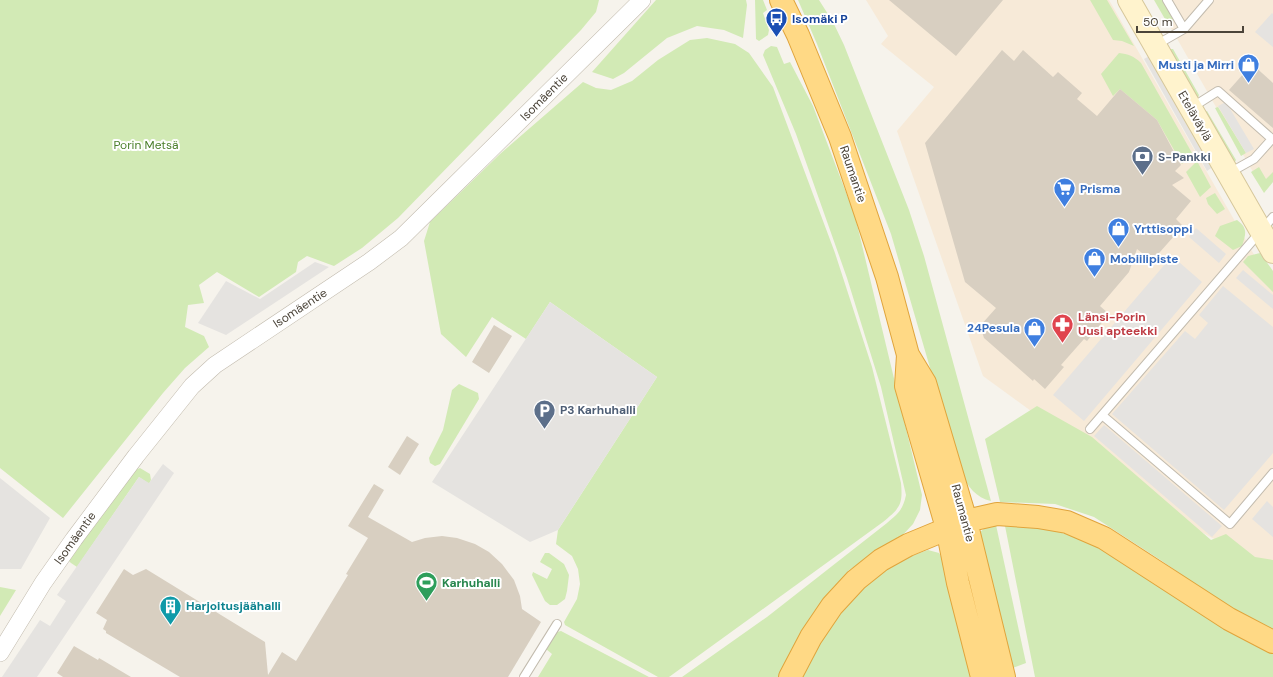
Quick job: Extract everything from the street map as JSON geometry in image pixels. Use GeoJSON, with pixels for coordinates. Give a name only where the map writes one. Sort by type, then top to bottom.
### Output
{"type":"FeatureCollection","features":[{"type":"Feature","properties":{"kind":"highway","name":"Raumantie"},"geometry":{"type":"LineString","coordinates":[[781,0],[798,35],[840,137],[885,270],[908,355],[906,386],[957,525],[1004,677]]}},
{"type":"Feature","properties":{"kind":"highway"},"geometry":{"type":"LineString","coordinates":[[790,677],[811,637],[832,606],[856,580],[882,560],[908,545],[957,525],[997,514],[1038,517],[1067,522],[1104,538],[1229,619],[1273,642]]}},
{"type":"Feature","properties":{"kind":"highway","name":"Raumantie"},"geometry":{"type":"LineString","coordinates":[[957,525],[958,583],[982,677]]}},
{"type":"Feature","properties":{"kind":"main road","name":"Eteläväylä"},"geometry":{"type":"LineString","coordinates":[[1129,0],[1228,174],[1267,224],[1272,250]]}},
{"type":"Feature","properties":{"kind":"street","name":"Isomäentie"},"geometry":{"type":"LineString","coordinates":[[0,653],[39,588],[74,539],[136,456],[192,386],[215,365],[369,262],[401,238],[642,0]]}},
{"type":"Feature","properties":{"kind":"lane"},"geometry":{"type":"LineString","coordinates":[[1167,0],[1184,29]]}},
{"type":"Feature","properties":{"kind":"lane"},"geometry":{"type":"LineString","coordinates":[[1155,45],[1184,29],[1209,0]]}},
{"type":"Feature","properties":{"kind":"lane"},"geometry":{"type":"LineString","coordinates":[[1191,108],[1218,91],[1272,139],[1254,159],[1228,174]]}},
{"type":"Feature","properties":{"kind":"lane"},"geometry":{"type":"LineString","coordinates":[[1090,428],[1267,224]]}},
{"type":"Feature","properties":{"kind":"lane"},"geometry":{"type":"LineString","coordinates":[[1102,415],[1230,524],[1273,473]]}},
{"type":"Feature","properties":{"kind":"lane"},"geometry":{"type":"LineString","coordinates":[[524,677],[557,624]]}},
{"type":"Feature","properties":{"kind":"shaded area"},"geometry":{"type":"Polygon","coordinates":[[[866,0],[1109,0],[1273,288],[1273,565],[1256,562],[1183,522],[983,376],[897,131],[934,87],[881,44],[888,36],[866,0]]]}},
{"type":"Feature","properties":{"kind":"shaded area"},"geometry":{"type":"Polygon","coordinates":[[[1155,0],[1273,0],[1273,173],[1261,186],[1155,0]]]}},
{"type":"Feature","properties":{"kind":"shaded area"},"geometry":{"type":"Polygon","coordinates":[[[1272,13],[1273,14],[1273,47],[1255,32],[1272,13]]]}},
{"type":"Feature","properties":{"kind":"shaded area"},"geometry":{"type":"Polygon","coordinates":[[[1151,55],[1214,166],[1207,171],[1144,59],[1151,55]]]}},
{"type":"Feature","properties":{"kind":"shaded area"},"geometry":{"type":"Polygon","coordinates":[[[1226,102],[1254,149],[1246,153],[1218,106],[1226,102]]]}},
{"type":"Feature","properties":{"kind":"shaded area"},"geometry":{"type":"Polygon","coordinates":[[[1196,228],[1226,254],[1219,263],[1189,237],[1196,228]]]}},
{"type":"Feature","properties":{"kind":"shaded area"},"geometry":{"type":"Polygon","coordinates":[[[1172,256],[1202,282],[1084,421],[1053,395],[1172,256]]]}},
{"type":"Feature","properties":{"kind":"shaded area"},"geometry":{"type":"Polygon","coordinates":[[[315,262],[329,267],[226,335],[198,323],[226,281],[260,299],[315,262]]]}},
{"type":"Feature","properties":{"kind":"shaded area"},"geometry":{"type":"Polygon","coordinates":[[[1243,270],[1273,295],[1273,309],[1236,278],[1243,270]]]}},
{"type":"Feature","properties":{"kind":"shaded area"},"geometry":{"type":"Polygon","coordinates":[[[1223,286],[1273,327],[1273,453],[1224,510],[1112,414],[1185,331],[1195,339],[1208,323],[1199,315],[1223,286]]]}},
{"type":"Feature","properties":{"kind":"shaded area","name":"P3 Karhuhalli"},"geometry":{"type":"Polygon","coordinates":[[[550,302],[657,377],[558,530],[530,542],[432,482],[550,302]]]}},
{"type":"Feature","properties":{"kind":"shaded area"},"geometry":{"type":"Polygon","coordinates":[[[1104,425],[1222,526],[1212,537],[1094,436],[1104,425]]]}},
{"type":"Feature","properties":{"kind":"shaded area"},"geometry":{"type":"Polygon","coordinates":[[[163,464],[174,473],[37,677],[2,677],[40,620],[50,626],[66,601],[57,595],[139,477],[149,483],[163,464]]]}},
{"type":"Feature","properties":{"kind":"shaded area"},"geometry":{"type":"Polygon","coordinates":[[[0,478],[50,518],[21,569],[0,569],[0,478]]]}},
{"type":"Feature","properties":{"kind":"shaded area"},"geometry":{"type":"Polygon","coordinates":[[[1267,501],[1273,507],[1273,537],[1252,519],[1267,501]]]}},
{"type":"Feature","properties":{"kind":"green space","name":"Porin Metsä"},"geometry":{"type":"Polygon","coordinates":[[[0,0],[599,0],[596,12],[581,30],[398,218],[362,248],[334,266],[307,256],[298,262],[296,272],[259,297],[217,272],[199,285],[204,303],[188,305],[185,327],[204,336],[209,347],[185,368],[163,393],[63,518],[0,468],[0,0]]]}},
{"type":"Feature","properties":{"kind":"green space"},"geometry":{"type":"Polygon","coordinates":[[[656,0],[746,0],[747,5],[743,38],[724,30],[697,26],[667,38],[624,73],[613,79],[592,72],[656,0]]]}},
{"type":"Feature","properties":{"kind":"green space"},"geometry":{"type":"Polygon","coordinates":[[[755,0],[763,0],[767,10],[763,13],[769,30],[768,35],[759,41],[756,39],[755,0]]]}},
{"type":"Feature","properties":{"kind":"green space"},"geometry":{"type":"Polygon","coordinates":[[[798,0],[819,0],[833,22],[844,45],[909,210],[924,256],[991,501],[977,494],[961,474],[891,234],[817,44],[798,0]]]}},
{"type":"Feature","properties":{"kind":"green space"},"geometry":{"type":"Polygon","coordinates":[[[1090,0],[1107,0],[1134,46],[1122,41],[1113,40],[1090,0]]]}},
{"type":"Feature","properties":{"kind":"green space"},"geometry":{"type":"Polygon","coordinates":[[[1154,0],[1164,0],[1175,19],[1169,26],[1154,0]]]}},
{"type":"Feature","properties":{"kind":"green space"},"geometry":{"type":"Polygon","coordinates":[[[707,38],[735,44],[749,53],[773,87],[835,253],[872,367],[901,483],[901,501],[897,509],[883,522],[669,677],[658,677],[565,625],[564,622],[577,599],[580,584],[578,569],[572,556],[556,544],[558,530],[657,377],[550,302],[526,339],[492,317],[466,357],[441,334],[424,241],[430,222],[500,154],[583,82],[596,88],[611,90],[632,81],[658,60],[690,40],[707,38]]]}},
{"type":"Feature","properties":{"kind":"green space"},"geometry":{"type":"Polygon","coordinates":[[[771,46],[777,47],[784,64],[790,62],[813,106],[855,216],[922,495],[920,510],[913,524],[900,538],[849,570],[815,611],[787,661],[782,677],[682,677],[767,617],[887,523],[900,510],[906,495],[881,387],[847,278],[796,134],[763,55],[765,50],[771,46]]]}},
{"type":"Feature","properties":{"kind":"green space"},"geometry":{"type":"Polygon","coordinates":[[[1170,49],[1173,49],[1199,95],[1198,98],[1169,54],[1170,49]]]}},
{"type":"Feature","properties":{"kind":"green space"},"geometry":{"type":"Polygon","coordinates":[[[1119,53],[1131,56],[1141,63],[1192,153],[1182,164],[1157,120],[1120,89],[1113,96],[1101,74],[1119,53]]]}},
{"type":"Feature","properties":{"kind":"green space"},"geometry":{"type":"Polygon","coordinates":[[[1218,107],[1246,153],[1241,156],[1215,108],[1218,107]]]}},
{"type":"Feature","properties":{"kind":"green space"},"geometry":{"type":"Polygon","coordinates":[[[1207,111],[1236,160],[1234,163],[1205,112],[1207,111]]]}},
{"type":"Feature","properties":{"kind":"green space"},"geometry":{"type":"Polygon","coordinates":[[[1197,161],[1211,187],[1200,197],[1186,172],[1197,161]]]}},
{"type":"Feature","properties":{"kind":"green space"},"geometry":{"type":"Polygon","coordinates":[[[1259,167],[1266,179],[1273,172],[1273,182],[1264,193],[1251,172],[1259,167]]]}},
{"type":"Feature","properties":{"kind":"green space"},"geometry":{"type":"Polygon","coordinates":[[[1215,193],[1225,209],[1217,214],[1208,204],[1206,198],[1215,193]]]}},
{"type":"Feature","properties":{"kind":"green space"},"geometry":{"type":"Polygon","coordinates":[[[1237,220],[1243,226],[1245,235],[1242,246],[1233,250],[1215,236],[1220,226],[1237,220]]]}},
{"type":"Feature","properties":{"kind":"green space"},"geometry":{"type":"Polygon","coordinates":[[[1260,253],[1273,271],[1273,292],[1243,262],[1248,256],[1260,253]]]}},
{"type":"Feature","properties":{"kind":"green space"},"geometry":{"type":"Polygon","coordinates":[[[459,384],[478,393],[479,399],[440,464],[435,466],[430,463],[429,458],[443,430],[452,390],[459,384]]]}},
{"type":"Feature","properties":{"kind":"green space"},"geometry":{"type":"Polygon","coordinates":[[[1037,406],[1092,437],[1211,540],[1226,534],[1255,557],[1273,560],[1273,632],[1210,595],[1162,561],[1094,517],[1055,504],[1000,502],[985,439],[1037,406]]]}},
{"type":"Feature","properties":{"kind":"green space"},"geometry":{"type":"Polygon","coordinates":[[[140,468],[150,474],[151,480],[149,484],[139,477],[77,567],[71,563],[68,560],[135,470],[140,468]]]}},
{"type":"Feature","properties":{"kind":"green space"},"geometry":{"type":"Polygon","coordinates":[[[996,525],[1026,663],[1010,669],[977,537],[985,528],[996,525]]]}},
{"type":"Feature","properties":{"kind":"green space"},"geometry":{"type":"Polygon","coordinates":[[[1005,526],[1049,529],[1085,540],[1273,650],[1273,677],[1035,677],[1005,526]]]}},
{"type":"Feature","properties":{"kind":"green space"},"geometry":{"type":"Polygon","coordinates":[[[928,550],[939,553],[946,564],[976,677],[801,677],[820,636],[830,621],[853,595],[866,583],[896,564],[928,550]]]}},
{"type":"Feature","properties":{"kind":"green space"},"geometry":{"type":"Polygon","coordinates":[[[545,553],[549,553],[564,564],[569,575],[565,599],[557,605],[550,605],[545,601],[532,575],[533,572],[547,579],[552,569],[540,562],[545,553]]]}},
{"type":"Feature","properties":{"kind":"green space"},"geometry":{"type":"Polygon","coordinates":[[[0,587],[16,590],[0,616],[0,587]]]}},
{"type":"Feature","properties":{"kind":"green space"},"geometry":{"type":"Polygon","coordinates":[[[561,631],[649,677],[538,677],[552,654],[546,649],[557,632],[561,631]]]}},
{"type":"Feature","properties":{"kind":"building"},"geometry":{"type":"Polygon","coordinates":[[[889,0],[1003,0],[956,56],[889,0]]]}},
{"type":"Feature","properties":{"kind":"building","name":"Prisma"},"geometry":{"type":"Polygon","coordinates":[[[1002,50],[1014,61],[1023,50],[1053,77],[1058,72],[1082,93],[1077,99],[1097,116],[1120,89],[1157,120],[1181,165],[1175,171],[1184,178],[1172,185],[1191,201],[1176,219],[1183,226],[1152,261],[1137,249],[1129,272],[1100,306],[1109,314],[1087,341],[1084,339],[1061,365],[1064,367],[1045,389],[1034,379],[1033,381],[984,338],[980,326],[996,308],[965,282],[925,143],[1002,50]]]}},
{"type":"Feature","properties":{"kind":"building"},"geometry":{"type":"Polygon","coordinates":[[[1252,64],[1273,83],[1273,128],[1229,90],[1252,64]]]}},
{"type":"Feature","properties":{"kind":"building"},"geometry":{"type":"Polygon","coordinates":[[[494,325],[512,336],[489,373],[472,362],[494,325]]]}},
{"type":"Feature","properties":{"kind":"building"},"geometry":{"type":"Polygon","coordinates":[[[407,436],[419,444],[400,475],[388,467],[407,436]]]}},
{"type":"Feature","properties":{"kind":"building","name":"Karhuhalli"},"geometry":{"type":"Polygon","coordinates":[[[374,484],[384,490],[368,517],[412,542],[425,538],[442,536],[457,538],[475,544],[489,552],[502,564],[514,580],[520,596],[522,609],[541,622],[508,677],[180,677],[106,633],[103,629],[107,620],[96,613],[124,569],[133,575],[146,569],[265,642],[268,675],[282,652],[296,661],[348,575],[346,574],[368,538],[348,526],[374,484]]]}},
{"type":"Feature","properties":{"kind":"building"},"geometry":{"type":"Polygon","coordinates":[[[74,646],[98,660],[99,658],[131,677],[63,677],[57,673],[74,646]]]}},
{"type":"Feature","properties":{"kind":"place","name":"Isomäki P"},"geometry":{"type":"Point","coordinates":[776,38]}},
{"type":"Feature","properties":{"kind":"place","name":"Musti ja Mirri"},"geometry":{"type":"Point","coordinates":[1249,84]}},
{"type":"Feature","properties":{"kind":"place","name":"S-Pankki"},"geometry":{"type":"Point","coordinates":[1142,176]}},
{"type":"Feature","properties":{"kind":"place","name":"Prisma"},"geometry":{"type":"Point","coordinates":[1064,208]}},
{"type":"Feature","properties":{"kind":"place","name":"Yrttisoppi"},"geometry":{"type":"Point","coordinates":[1119,248]}},
{"type":"Feature","properties":{"kind":"place","name":"Mobiilipiste"},"geometry":{"type":"Point","coordinates":[1094,278]}},
{"type":"Feature","properties":{"kind":"place","name":"Länsi-Porin Uusi apteekki"},"geometry":{"type":"Point","coordinates":[1063,344]}},
{"type":"Feature","properties":{"kind":"place","name":"24Pesula"},"geometry":{"type":"Point","coordinates":[1035,348]}},
{"type":"Feature","properties":{"kind":"place","name":"P3 Karhuhalli"},"geometry":{"type":"Point","coordinates":[545,430]}},
{"type":"Feature","properties":{"kind":"place","name":"Karhuhalli"},"geometry":{"type":"Point","coordinates":[426,602]}},
{"type":"Feature","properties":{"kind":"place","name":"Harjoitusjäähalli"},"geometry":{"type":"Point","coordinates":[171,626]}}]}
